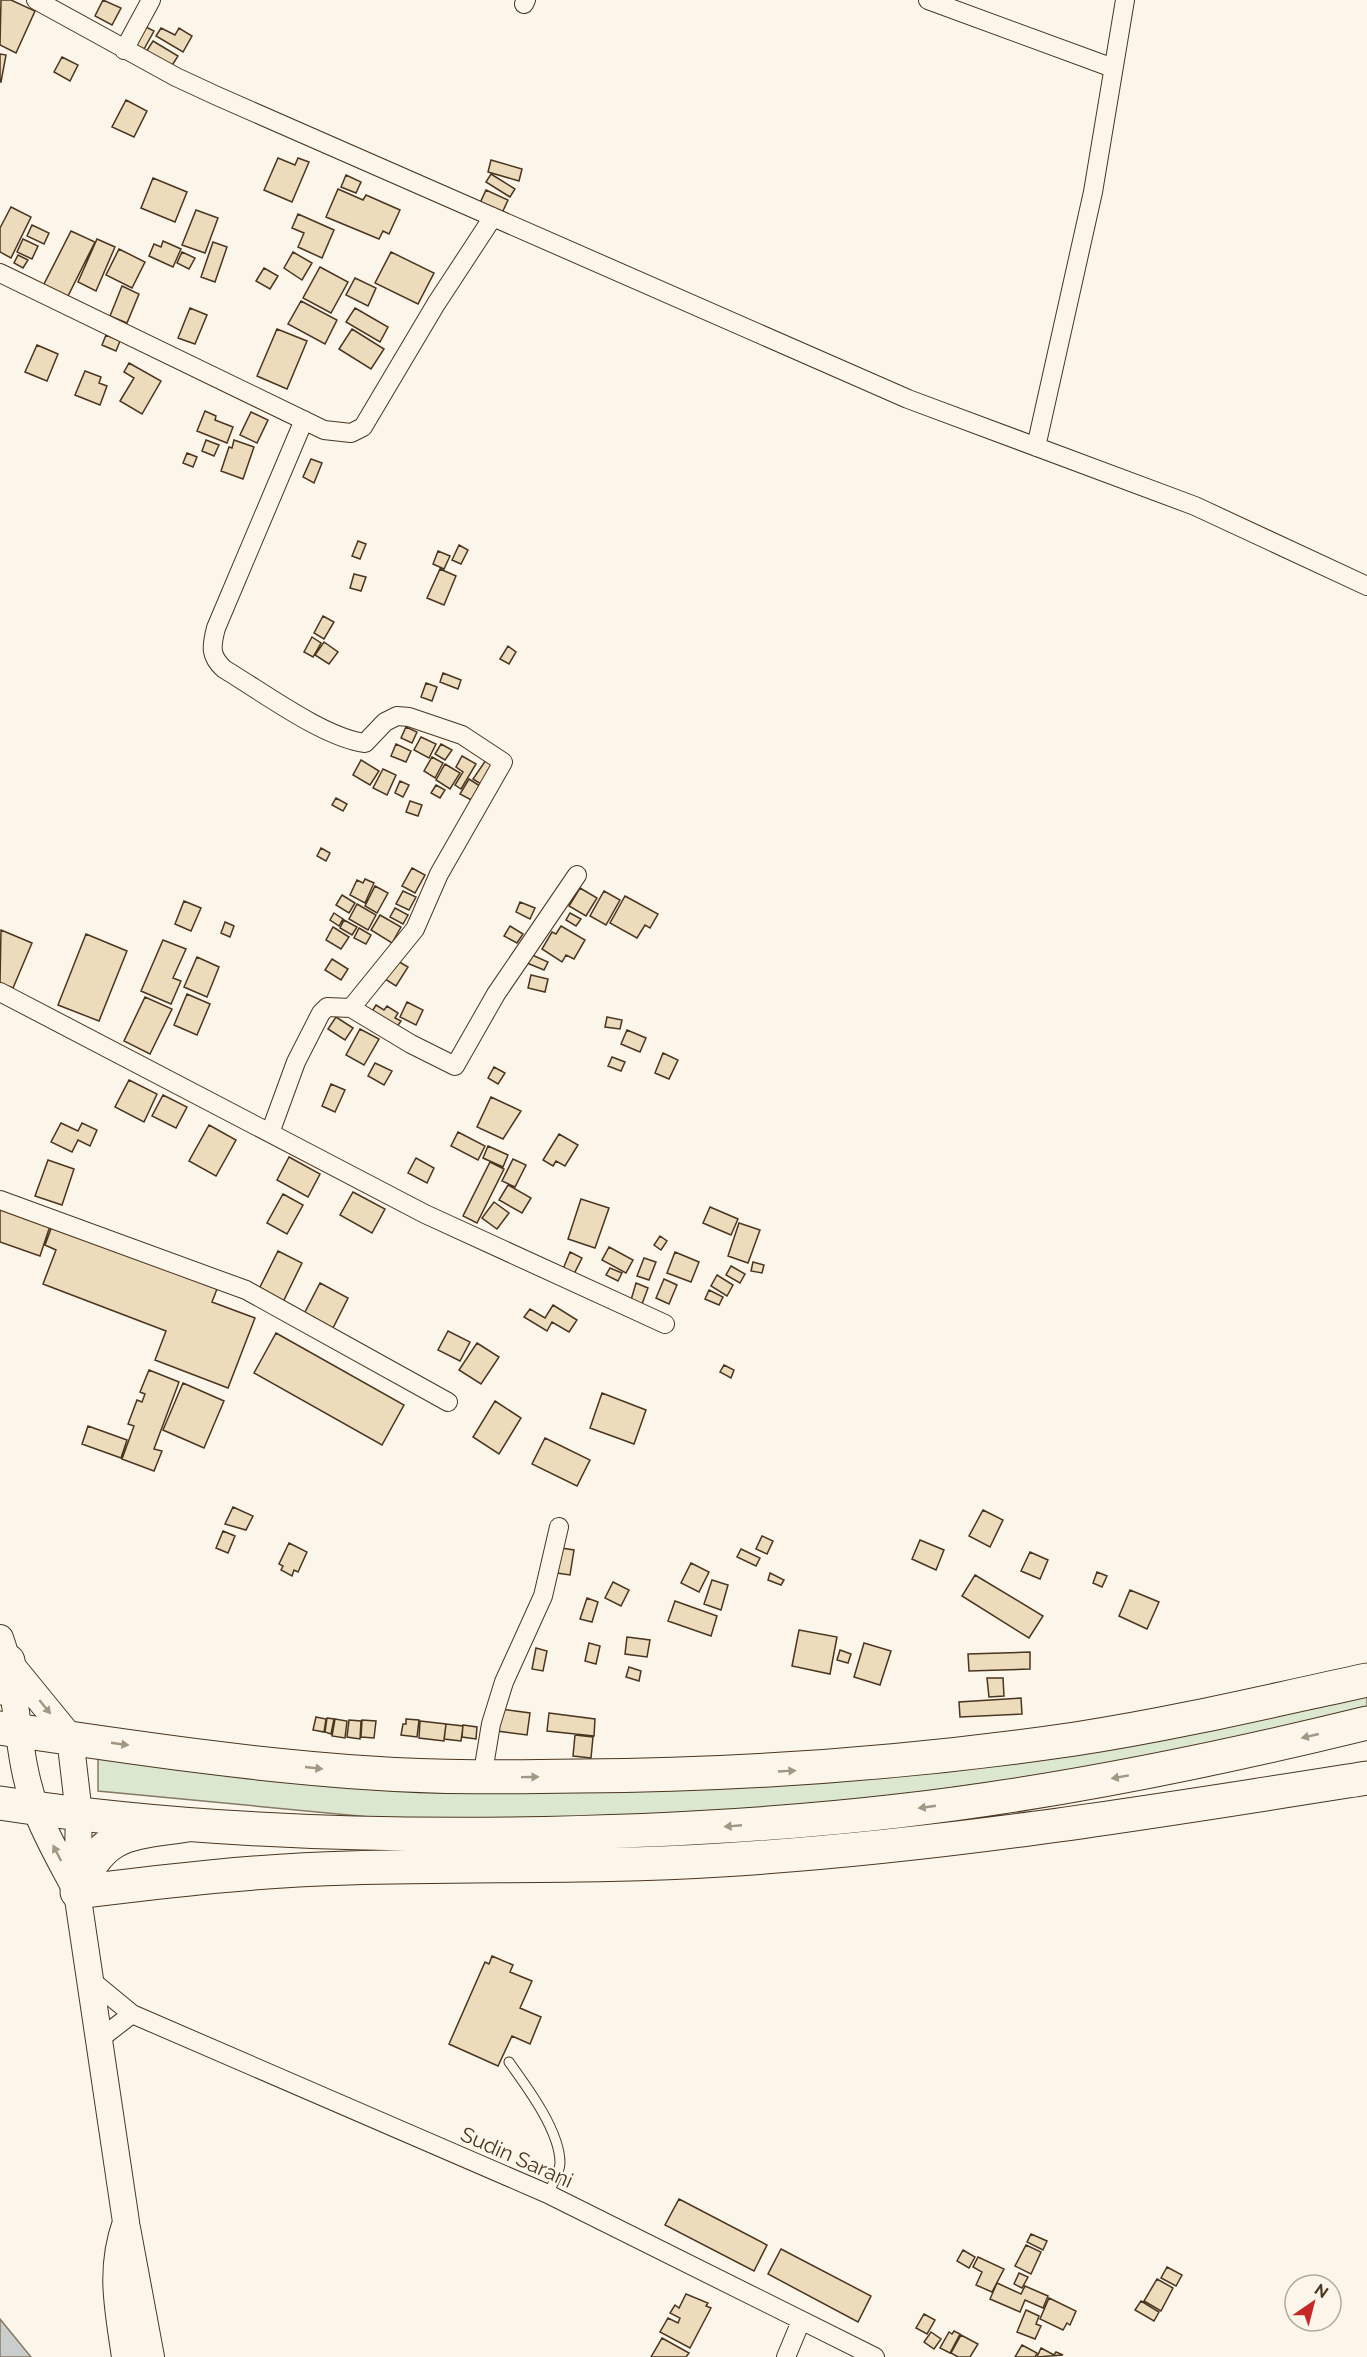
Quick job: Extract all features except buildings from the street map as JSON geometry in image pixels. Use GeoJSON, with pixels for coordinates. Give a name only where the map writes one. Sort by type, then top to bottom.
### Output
{"type":"FeatureCollection","features":[{"type":"Feature","properties":{"kind":"highway"},"geometry":{"type":"LineString","coordinates":[[9,1729],[253,1762],[371,1773],[482,1778],[682,1776],[796,1770],[915,1759],[1143,1727],[1367,1680]]}},
{"type":"Feature","properties":{"kind":"highway"},"geometry":{"type":"LineString","coordinates":[[0,1803],[188,1825],[318,1833],[434,1835],[698,1829],[935,1806],[1087,1783],[1177,1767],[1367,1723]]}},
{"type":"Feature","properties":{"kind":"highway"},"geometry":{"type":"LineString","coordinates":[[188,1825],[131,1834],[108,1843],[87,1867],[77,1892],[256,1873],[347,1868],[626,1865],[814,1853],[1152,1810],[1367,1778]]}},
{"type":"Feature","properties":{"kind":"main road"},"geometry":{"type":"LineString","coordinates":[[3,1662],[9,1729],[35,1808],[77,1892]]}},
{"type":"Feature","properties":{"kind":"main road"},"geometry":{"type":"LineString","coordinates":[[3,1662],[70,1737],[79,1814],[77,1892],[101,2038],[126,2222],[151,2357]]}},
{"type":"Feature","properties":{"kind":"main road"},"geometry":{"type":"LineString","coordinates":[[125,2357],[115,2281],[118,2246],[126,2222]]}},
{"type":"Feature","properties":{"kind":"street"},"geometry":{"type":"LineString","coordinates":[[36,0],[176,77],[493,217],[908,399],[1195,506],[1367,586]]}},
{"type":"Feature","properties":{"kind":"street"},"geometry":{"type":"LineString","coordinates":[[124,50],[151,0]]}},
{"type":"Feature","properties":{"kind":"street"},"geometry":{"type":"LineString","coordinates":[[928,0],[1113,68]]}},
{"type":"Feature","properties":{"kind":"street"},"geometry":{"type":"LineString","coordinates":[[1036,447],[1093,192],[1125,0]]}},
{"type":"Feature","properties":{"kind":"street"},"geometry":{"type":"LineString","coordinates":[[0,273],[304,420],[339,434],[351,433],[363,427],[436,304],[493,217]]}},
{"type":"Feature","properties":{"kind":"street"},"geometry":{"type":"LineString","coordinates":[[304,420],[216,628],[211,647],[214,659],[224,669],[300,715],[349,741],[365,743],[385,722],[397,716],[409,717],[462,735],[503,762],[439,874],[415,929],[351,1008]]}},
{"type":"Feature","properties":{"kind":"street"},"geometry":{"type":"LineString","coordinates":[[270,1133],[296,1062],[321,1013],[334,1005],[351,1008],[411,1044],[455,1066],[496,994],[577,875]]}},
{"type":"Feature","properties":{"kind":"street"},"geometry":{"type":"LineString","coordinates":[[0,992],[425,1214],[665,1324]]}},
{"type":"Feature","properties":{"kind":"street"},"geometry":{"type":"LineString","coordinates":[[0,1200],[246,1290],[448,1402]]}},
{"type":"Feature","properties":{"kind":"street"},"geometry":{"type":"LineString","coordinates":[[482,1778],[491,1724],[508,1673],[543,1596],[559,1527]]}},
{"type":"Feature","properties":{"kind":"street","name":"Sudin Sarani"},"geometry":{"type":"LineString","coordinates":[[92,1981],[132,2014],[548,2194],[876,2357]]}},
{"type":"Feature","properties":{"kind":"street"},"geometry":{"type":"LineString","coordinates":[[101,2038],[132,2014]]}},
{"type":"Feature","properties":{"kind":"street"},"geometry":{"type":"LineString","coordinates":[[786,2357],[801,2321]]}},
{"type":"Feature","properties":{"kind":"lane"},"geometry":{"type":"LineString","coordinates":[[509,2062],[538,2105],[556,2144],[560,2164],[548,2194]]}},
{"type":"Feature","properties":{"kind":"green space"},"geometry":{"type":"Polygon","coordinates":[[[1367,1692],[1367,1712],[1193,1754],[771,1813],[422,1822],[98,1791],[98,1755],[770,1786],[1367,1692]]]}},
{"type":"Feature","properties":{"kind":"shaded area"},"geometry":{"type":"Polygon","coordinates":[[[0,2319],[31,2357],[0,2357],[0,2319]]]}}]}
